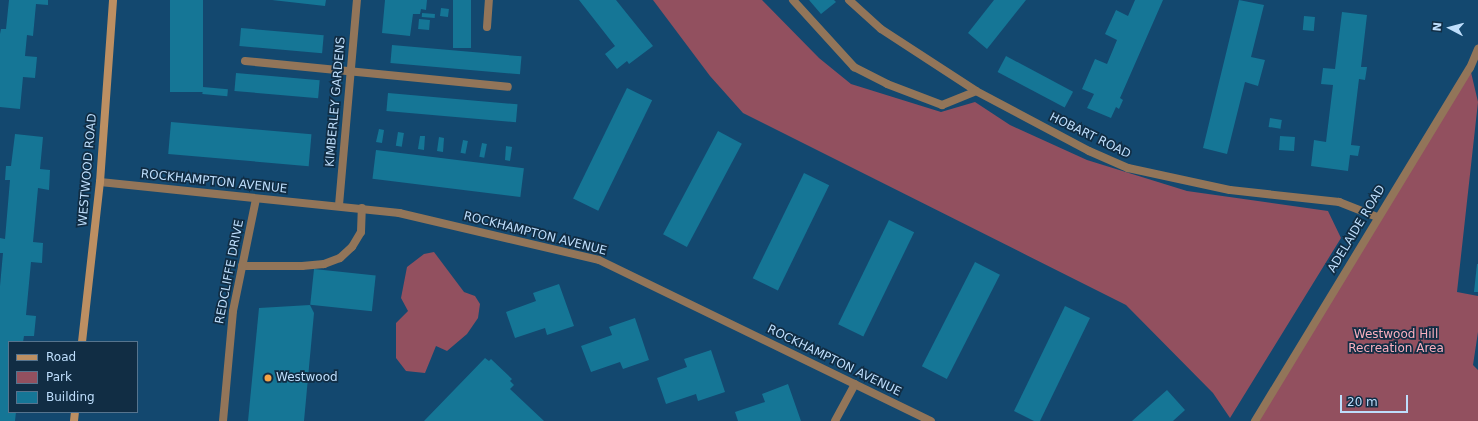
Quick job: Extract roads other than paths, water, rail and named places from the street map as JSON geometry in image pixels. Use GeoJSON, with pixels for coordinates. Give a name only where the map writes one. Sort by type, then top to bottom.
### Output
{"type":"FeatureCollection","features":[{"type":"Feature","properties":{"kind":"street","name":"WESTWOOD ROAD"},"geometry":{"type":"LineString","coordinates":[[82,341],[100,182],[113,0]]}},
{"type":"Feature","properties":{"kind":"street","name":"KIMBERLEY GARDENS"},"geometry":{"type":"LineString","coordinates":[[339,205],[357,0]]}},
{"type":"Feature","properties":{"kind":"street"},"geometry":{"type":"LineString","coordinates":[[487,27],[489,0]]}},
{"type":"Feature","properties":{"kind":"street"},"geometry":{"type":"LineString","coordinates":[[793,0],[854,67],[887,84],[942,105],[976,91]]}},
{"type":"Feature","properties":{"kind":"street","name":"HOBART ROAD"},"geometry":{"type":"LineString","coordinates":[[849,0],[882,29],[976,91],[1089,151],[1128,168],[1230,190],[1340,202],[1377,217]]}},
{"type":"Feature","properties":{"kind":"street","name":"ADELAIDE ROAD"},"geometry":{"type":"LineString","coordinates":[[1254,421],[1302,346],[1377,217],[1470,68],[1478,49]]}},
{"type":"Feature","properties":{"kind":"street"},"geometry":{"type":"LineString","coordinates":[[245,62],[508,87]]}},
{"type":"Feature","properties":{"kind":"street"},"geometry":{"type":"LineString","coordinates":[[1470,68],[1478,73]]}},
{"type":"Feature","properties":{"kind":"street","name":"ROCKHAMPTON AVENUE"},"geometry":{"type":"LineString","coordinates":[[100,182],[256,200],[339,205],[399,213],[599,260],[932,421]]}},
{"type":"Feature","properties":{"kind":"street","name":"REDCLIFFE DRIVE"},"geometry":{"type":"LineString","coordinates":[[223,421],[233,311],[256,200]]}},
{"type":"Feature","properties":{"kind":"street"},"geometry":{"type":"LineString","coordinates":[[242,266],[302,266],[324,264],[340,258],[352,247],[361,232],[362,208]]}},
{"type":"Feature","properties":{"kind":"street"},"geometry":{"type":"LineString","coordinates":[[835,421],[855,384]]}},
{"type":"Feature","properties":{"kind":"place","name":"Westwood"},"geometry":{"type":"Point","coordinates":[268,378]}},
{"type":"Feature","properties":{"kind":"park label","name":"Westwood Hill Recreation Area"},"geometry":{"type":"Point","coordinates":[1396,342]}}]}
